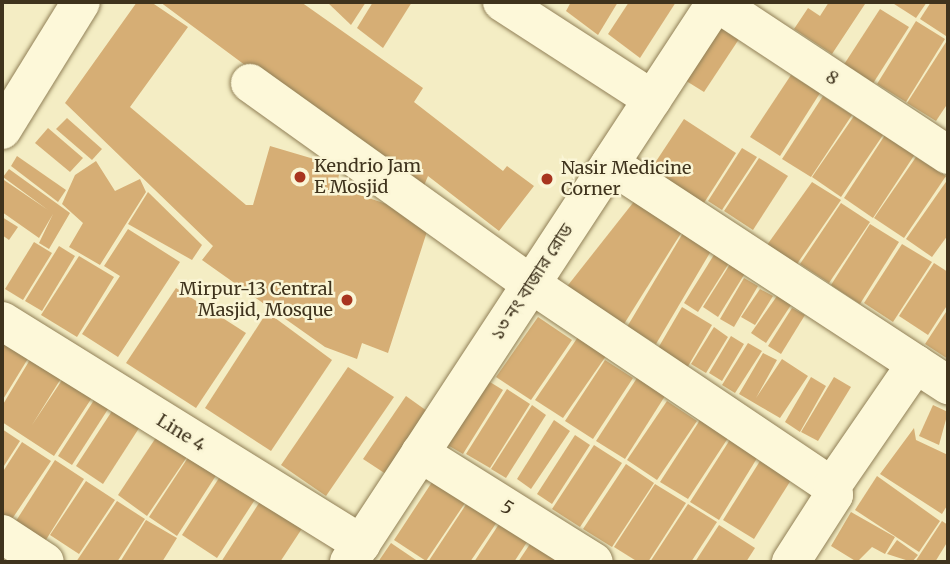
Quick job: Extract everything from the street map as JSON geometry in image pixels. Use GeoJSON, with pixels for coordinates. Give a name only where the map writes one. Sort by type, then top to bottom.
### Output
{"type":"FeatureCollection","features":[{"type":"Feature","properties":{"kind":"street"},"geometry":{"type":"LineString","coordinates":[[2,130],[81,2]]}},
{"type":"Feature","properties":{"kind":"street"},"geometry":{"type":"LineString","coordinates":[[502,2],[652,99]]}},
{"type":"Feature","properties":{"kind":"street","name":"১৩ নং বাজার রোড"},"geometry":{"type":"LineString","coordinates":[[355,553],[716,2]]}},
{"type":"Feature","properties":{"kind":"street","name":"8"},"geometry":{"type":"LineString","coordinates":[[716,2],[948,155]]}},
{"type":"Feature","properties":{"kind":"street"},"geometry":{"type":"LineString","coordinates":[[250,83],[531,284],[832,485],[834,495],[801,559]]}},
{"type":"Feature","properties":{"kind":"street"},"geometry":{"type":"LineString","coordinates":[[610,164],[948,385]]}},
{"type":"Feature","properties":{"kind":"street","name":"Line 4"},"geometry":{"type":"LineString","coordinates":[[2,321],[355,553]]}},
{"type":"Feature","properties":{"kind":"street"},"geometry":{"type":"LineString","coordinates":[[832,485],[916,364]]}},
{"type":"Feature","properties":{"kind":"street","name":"5"},"geometry":{"type":"LineString","coordinates":[[420,453],[594,562]]}},
{"type":"Feature","properties":{"kind":"street"},"geometry":{"type":"LineString","coordinates":[[2,534],[45,562]]}},
{"type":"Feature","properties":{"kind":"building","name":"Kendrio Jam E Mosjid"},"geometry":{"type":"Polygon","coordinates":[[[137,2],[151,2],[188,27],[130,107],[246,205],[253,205],[270,146],[341,167],[336,187],[431,219],[388,353],[362,343],[357,359],[325,347],[202,260],[213,246],[65,103],[137,2]]]}},
{"type":"Feature","properties":{"kind":"building"},"geometry":{"type":"Polygon","coordinates":[[[160,2],[301,2],[423,88],[414,102],[503,171],[507,166],[534,186],[499,231],[428,176],[420,195],[160,2]]]}},
{"type":"Feature","properties":{"kind":"building"},"geometry":{"type":"Polygon","coordinates":[[[327,2],[366,2],[351,25],[327,2]]]}},
{"type":"Feature","properties":{"kind":"building"},"geometry":{"type":"Polygon","coordinates":[[[373,2],[412,2],[383,48],[357,28],[373,2]]]}},
{"type":"Feature","properties":{"kind":"building"},"geometry":{"type":"Polygon","coordinates":[[[571,2],[618,2],[598,35],[566,11],[571,2]]]}},
{"type":"Feature","properties":{"kind":"building"},"geometry":{"type":"Polygon","coordinates":[[[629,2],[676,2],[640,58],[608,34],[629,2]]]}},
{"type":"Feature","properties":{"kind":"building"},"geometry":{"type":"Polygon","coordinates":[[[829,2],[865,4],[832,54],[794,29],[808,8],[820,16],[829,2]]]}},
{"type":"Feature","properties":{"kind":"building"},"geometry":{"type":"Polygon","coordinates":[[[891,2],[927,2],[916,18],[891,2]]]}},
{"type":"Feature","properties":{"kind":"building"},"geometry":{"type":"Polygon","coordinates":[[[931,2],[948,2],[946,36],[920,19],[931,2]]]}},
{"type":"Feature","properties":{"kind":"building"},"geometry":{"type":"Polygon","coordinates":[[[880,9],[909,27],[872,85],[843,66],[880,9]]]}},
{"type":"Feature","properties":{"kind":"building"},"geometry":{"type":"Polygon","coordinates":[[[716,12],[745,30],[704,92],[675,74],[716,12]]]}},
{"type":"Feature","properties":{"kind":"building"},"geometry":{"type":"Polygon","coordinates":[[[916,21],[945,39],[906,102],[877,84],[916,21]]]}},
{"type":"Feature","properties":{"kind":"building"},"geometry":{"type":"Polygon","coordinates":[[[948,39],[948,103],[936,121],[907,103],[948,39]]]}},
{"type":"Feature","properties":{"kind":"building"},"geometry":{"type":"Polygon","coordinates":[[[791,75],[820,93],[780,156],[750,137],[791,75]]]}},
{"type":"Feature","properties":{"kind":"building"},"geometry":{"type":"Polygon","coordinates":[[[823,96],[852,115],[811,177],[782,159],[823,96]]]}},
{"type":"Feature","properties":{"kind":"building"},"geometry":{"type":"Polygon","coordinates":[[[854,116],[883,135],[841,197],[812,177],[854,116]]]}},
{"type":"Feature","properties":{"kind":"building"},"geometry":{"type":"Polygon","coordinates":[[[67,118],[102,149],[92,160],[56,129],[67,118]]]}},
{"type":"Feature","properties":{"kind":"building"},"geometry":{"type":"Polygon","coordinates":[[[684,119],[736,153],[702,206],[649,172],[684,119]]]}},
{"type":"Feature","properties":{"kind":"building"},"geometry":{"type":"Polygon","coordinates":[[[48,128],[83,158],[70,172],[35,143],[48,128]]]}},
{"type":"Feature","properties":{"kind":"building"},"geometry":{"type":"Polygon","coordinates":[[[885,135],[915,154],[873,218],[844,198],[885,135]]]}},
{"type":"Feature","properties":{"kind":"building"},"geometry":{"type":"Polygon","coordinates":[[[742,148],[757,157],[722,210],[708,201],[742,148]]]}},
{"type":"Feature","properties":{"kind":"building"},"geometry":{"type":"Polygon","coordinates":[[[17,156],[66,190],[58,202],[11,166],[17,156]]]}},
{"type":"Feature","properties":{"kind":"building"},"geometry":{"type":"Polygon","coordinates":[[[916,157],[946,176],[904,238],[874,218],[916,157]]]}},
{"type":"Feature","properties":{"kind":"building"},"geometry":{"type":"Polygon","coordinates":[[[759,158],[788,176],[753,230],[724,211],[759,158]]]}},
{"type":"Feature","properties":{"kind":"building"},"geometry":{"type":"Polygon","coordinates":[[[96,161],[115,191],[140,179],[146,192],[100,265],[69,247],[83,223],[62,204],[75,175],[96,161]]]}},
{"type":"Feature","properties":{"kind":"building"},"geometry":{"type":"Polygon","coordinates":[[[9,169],[70,213],[49,249],[39,243],[53,214],[39,238],[2,212],[4,180],[48,210],[3,177],[9,169]]]}},
{"type":"Feature","properties":{"kind":"building"},"geometry":{"type":"Polygon","coordinates":[[[948,179],[948,235],[932,257],[906,239],[948,179]]]}},
{"type":"Feature","properties":{"kind":"building"},"geometry":{"type":"Polygon","coordinates":[[[812,182],[841,200],[797,264],[767,245],[812,182]]]}},
{"type":"Feature","properties":{"kind":"building"},"geometry":{"type":"Polygon","coordinates":[[[148,192],[202,245],[192,260],[128,224],[148,192]]]}},
{"type":"Feature","properties":{"kind":"building"},"geometry":{"type":"Polygon","coordinates":[[[636,199],[683,230],[624,324],[565,289],[636,199]]]}},
{"type":"Feature","properties":{"kind":"building"},"geometry":{"type":"Polygon","coordinates":[[[841,203],[870,222],[829,283],[800,264],[841,203]]]}},
{"type":"Feature","properties":{"kind":"building"},"geometry":{"type":"Polygon","coordinates":[[[2,217],[18,227],[9,240],[2,235],[2,217]]]}},
{"type":"Feature","properties":{"kind":"building"},"geometry":{"type":"Polygon","coordinates":[[[870,224],[899,242],[860,304],[831,285],[870,224]]]}},
{"type":"Feature","properties":{"kind":"building"},"geometry":{"type":"Polygon","coordinates":[[[128,229],[180,262],[118,357],[82,334],[120,276],[104,266],[128,229]]]}},
{"type":"Feature","properties":{"kind":"building"},"geometry":{"type":"Polygon","coordinates":[[[683,233],[711,251],[656,344],[627,327],[683,233]]]}},
{"type":"Feature","properties":{"kind":"building"},"geometry":{"type":"Polygon","coordinates":[[[34,242],[52,253],[23,300],[5,289],[34,242]]]}},
{"type":"Feature","properties":{"kind":"building"},"geometry":{"type":"Polygon","coordinates":[[[902,244],[932,262],[893,322],[864,303],[902,244]]]}},
{"type":"Feature","properties":{"kind":"building"},"geometry":{"type":"Polygon","coordinates":[[[59,246],[75,256],[42,311],[25,301],[59,246]]]}},
{"type":"Feature","properties":{"kind":"building"},"geometry":{"type":"Polygon","coordinates":[[[717,250],[731,260],[698,312],[684,303],[717,250]]]}},
{"type":"Feature","properties":{"kind":"building"},"geometry":{"type":"Polygon","coordinates":[[[79,256],[114,277],[77,337],[41,315],[79,256]]]}},
{"type":"Feature","properties":{"kind":"building"},"geometry":{"type":"Polygon","coordinates":[[[732,261],[747,270],[718,317],[703,307],[732,261]]]}},
{"type":"Feature","properties":{"kind":"building"},"geometry":{"type":"Polygon","coordinates":[[[934,263],[948,272],[948,304],[928,335],[899,316],[934,263]]]}},
{"type":"Feature","properties":{"kind":"building"},"geometry":{"type":"Polygon","coordinates":[[[744,278],[758,286],[734,327],[720,319],[744,278]]]}},
{"type":"Feature","properties":{"kind":"building"},"geometry":{"type":"Polygon","coordinates":[[[176,288],[246,333],[196,408],[126,363],[176,288]]]}},
{"type":"Feature","properties":{"kind":"building"},"geometry":{"type":"Polygon","coordinates":[[[760,289],[773,296],[755,325],[741,317],[760,289]]]}},
{"type":"Feature","properties":{"kind":"building"},"geometry":{"type":"Polygon","coordinates":[[[777,296],[791,305],[766,343],[751,333],[777,296]]]}},
{"type":"Feature","properties":{"kind":"building"},"geometry":{"type":"Polygon","coordinates":[[[682,307],[712,325],[687,368],[657,350],[682,307]]]}},
{"type":"Feature","properties":{"kind":"building"},"geometry":{"type":"Polygon","coordinates":[[[792,308],[805,315],[781,354],[768,346],[792,308]]]}},
{"type":"Feature","properties":{"kind":"building"},"geometry":{"type":"Polygon","coordinates":[[[948,309],[948,359],[925,344],[948,309]]]}},
{"type":"Feature","properties":{"kind":"building"},"geometry":{"type":"Polygon","coordinates":[[[267,312],[332,360],[271,451],[205,408],[267,312]]]}},
{"type":"Feature","properties":{"kind":"building"},"geometry":{"type":"Polygon","coordinates":[[[538,317],[572,340],[531,400],[496,377],[538,317]]]}},
{"type":"Feature","properties":{"kind":"building"},"geometry":{"type":"Polygon","coordinates":[[[714,327],[728,337],[706,373],[691,364],[714,327]]]}},
{"type":"Feature","properties":{"kind":"building"},"geometry":{"type":"Polygon","coordinates":[[[2,335],[32,352],[2,401],[2,335]]]}},
{"type":"Feature","properties":{"kind":"building"},"geometry":{"type":"Polygon","coordinates":[[[731,336],[744,344],[722,381],[709,373],[731,336]]]}},
{"type":"Feature","properties":{"kind":"building"},"geometry":{"type":"Polygon","coordinates":[[[578,337],[606,356],[563,418],[535,400],[578,337]]]}},
{"type":"Feature","properties":{"kind":"building"},"geometry":{"type":"Polygon","coordinates":[[[748,343],[762,351],[735,393],[722,385],[748,343]]]}},
{"type":"Feature","properties":{"kind":"building"},"geometry":{"type":"Polygon","coordinates":[[[34,353],[65,372],[32,425],[64,377],[93,396],[54,456],[2,422],[2,406],[34,353]]]}},
{"type":"Feature","properties":{"kind":"building"},"geometry":{"type":"Polygon","coordinates":[[[763,353],[777,360],[756,398],[782,359],[808,376],[780,418],[739,394],[763,353]]]}},
{"type":"Feature","properties":{"kind":"building"},"geometry":{"type":"Polygon","coordinates":[[[605,360],[633,378],[593,439],[565,421],[605,360]]]}},
{"type":"Feature","properties":{"kind":"building"},"geometry":{"type":"Polygon","coordinates":[[[348,367],[394,397],[326,496],[281,465],[348,367]]]}},
{"type":"Feature","properties":{"kind":"building"},"geometry":{"type":"Polygon","coordinates":[[[480,376],[503,390],[463,454],[439,440],[480,376]]]}},
{"type":"Feature","properties":{"kind":"building"},"geometry":{"type":"Polygon","coordinates":[[[811,377],[826,386],[800,432],[785,422],[811,377]]]}},
{"type":"Feature","properties":{"kind":"building"},"geometry":{"type":"Polygon","coordinates":[[[834,377],[851,387],[818,441],[801,432],[834,377]]]}},
{"type":"Feature","properties":{"kind":"building"},"geometry":{"type":"Polygon","coordinates":[[[637,378],[665,396],[625,459],[596,441],[637,378]]]}},
{"type":"Feature","properties":{"kind":"building"},"geometry":{"type":"Polygon","coordinates":[[[507,389],[530,404],[490,468],[466,454],[507,389]]]}},
{"type":"Feature","properties":{"kind":"building"},"geometry":{"type":"Polygon","coordinates":[[[406,396],[434,416],[392,478],[363,459],[406,396]]]}},
{"type":"Feature","properties":{"kind":"building"},"geometry":{"type":"Polygon","coordinates":[[[96,397],[110,406],[72,465],[58,456],[96,397]]]}},
{"type":"Feature","properties":{"kind":"building"},"geometry":{"type":"Polygon","coordinates":[[[667,401],[697,421],[657,480],[627,460],[667,401]]]}},
{"type":"Feature","properties":{"kind":"building"},"geometry":{"type":"Polygon","coordinates":[[[532,405],[546,415],[506,478],[491,469],[532,405]]]}},
{"type":"Feature","properties":{"kind":"building"},"geometry":{"type":"Polygon","coordinates":[[[933,405],[948,412],[939,445],[919,436],[933,405]]]}},
{"type":"Feature","properties":{"kind":"building"},"geometry":{"type":"Polygon","coordinates":[[[114,408],[141,425],[103,484],[76,466],[114,408]]]}},
{"type":"Feature","properties":{"kind":"building"},"geometry":{"type":"Polygon","coordinates":[[[554,420],[570,431],[531,489],[517,479],[554,420]]]}},
{"type":"Feature","properties":{"kind":"building"},"geometry":{"type":"Polygon","coordinates":[[[700,420],[728,438],[688,499],[660,482],[700,420]]]}},
{"type":"Feature","properties":{"kind":"building"},"geometry":{"type":"Polygon","coordinates":[[[914,428],[916,440],[948,455],[948,504],[942,514],[880,474],[914,428]]]}},
{"type":"Feature","properties":{"kind":"building"},"geometry":{"type":"Polygon","coordinates":[[[2,429],[20,441],[2,469],[2,429]]]}},
{"type":"Feature","properties":{"kind":"building"},"geometry":{"type":"Polygon","coordinates":[[[575,435],[590,445],[552,504],[537,494],[575,435]]]}},
{"type":"Feature","properties":{"kind":"building"},"geometry":{"type":"Polygon","coordinates":[[[157,436],[187,457],[147,516],[118,495],[157,436]]]}},
{"type":"Feature","properties":{"kind":"building"},"geometry":{"type":"Polygon","coordinates":[[[731,438],[759,455],[719,520],[690,502],[731,438]]]}},
{"type":"Feature","properties":{"kind":"building"},"geometry":{"type":"Polygon","coordinates":[[[22,442],[51,461],[10,522],[2,517],[2,473],[22,442]]]}},
{"type":"Feature","properties":{"kind":"building"},"geometry":{"type":"Polygon","coordinates":[[[594,445],[622,463],[580,527],[552,509],[594,445]]]}},
{"type":"Feature","properties":{"kind":"building"},"geometry":{"type":"Polygon","coordinates":[[[189,456],[217,474],[177,536],[149,517],[189,456]]]}},
{"type":"Feature","properties":{"kind":"building"},"geometry":{"type":"Polygon","coordinates":[[[55,460],[84,479],[44,543],[14,524],[55,460]]]}},
{"type":"Feature","properties":{"kind":"building"},"geometry":{"type":"Polygon","coordinates":[[[760,461],[791,480],[754,539],[723,520],[760,461]]]}},
{"type":"Feature","properties":{"kind":"building"},"geometry":{"type":"Polygon","coordinates":[[[626,464],[654,483],[612,547],[583,529],[626,464]]]}},
{"type":"Feature","properties":{"kind":"building"},"geometry":{"type":"Polygon","coordinates":[[[221,475],[256,498],[217,558],[182,535],[221,475]]]}},
{"type":"Feature","properties":{"kind":"building"},"geometry":{"type":"Polygon","coordinates":[[[436,476],[469,497],[426,561],[394,540],[436,476]]]}},
{"type":"Feature","properties":{"kind":"building"},"geometry":{"type":"Polygon","coordinates":[[[877,476],[940,521],[919,552],[855,510],[877,476]]]}},
{"type":"Feature","properties":{"kind":"building"},"geometry":{"type":"Polygon","coordinates":[[[86,481],[115,500],[79,554],[50,535],[86,481]]]}},
{"type":"Feature","properties":{"kind":"building"},"geometry":{"type":"Polygon","coordinates":[[[655,484],[686,503],[648,562],[638,562],[614,547],[655,484]]]}},
{"type":"Feature","properties":{"kind":"building"},"geometry":{"type":"Polygon","coordinates":[[[261,500],[303,527],[280,562],[221,562],[261,500]]]}},
{"type":"Feature","properties":{"kind":"building"},"geometry":{"type":"Polygon","coordinates":[[[469,500],[499,519],[470,562],[428,562],[469,500]]]}},
{"type":"Feature","properties":{"kind":"building"},"geometry":{"type":"Polygon","coordinates":[[[117,501],[145,519],[117,562],[76,562],[117,501]]]}},
{"type":"Feature","properties":{"kind":"building"},"geometry":{"type":"Polygon","coordinates":[[[688,504],[717,522],[691,562],[650,562],[688,504]]]}},
{"type":"Feature","properties":{"kind":"building"},"geometry":{"type":"Polygon","coordinates":[[[851,512],[895,537],[885,554],[872,547],[857,562],[831,546],[851,512]]]}},
{"type":"Feature","properties":{"kind":"building"},"geometry":{"type":"Polygon","coordinates":[[[146,520],[177,538],[162,562],[120,562],[146,520]]]}},
{"type":"Feature","properties":{"kind":"building"},"geometry":{"type":"Polygon","coordinates":[[[501,521],[529,539],[514,562],[474,562],[501,521]]]}},
{"type":"Feature","properties":{"kind":"building"},"geometry":{"type":"Polygon","coordinates":[[[942,521],[948,525],[948,541],[935,562],[915,562],[942,521]]]}},
{"type":"Feature","properties":{"kind":"building"},"geometry":{"type":"Polygon","coordinates":[[[719,525],[755,548],[746,562],[695,562],[719,525]]]}},
{"type":"Feature","properties":{"kind":"building"},"geometry":{"type":"Polygon","coordinates":[[[897,540],[918,555],[912,562],[887,554],[897,540]]]}},
{"type":"Feature","properties":{"kind":"building"},"geometry":{"type":"Polygon","coordinates":[[[532,541],[559,562],[518,562],[532,541]]]}},
{"type":"Feature","properties":{"kind":"building"},"geometry":{"type":"Polygon","coordinates":[[[391,543],[419,562],[378,562],[391,543]]]}},
{"type":"Feature","properties":{"kind":"place","name":"Kendrio Jam E Mosjid"},"geometry":{"type":"Point","coordinates":[300,177]}},
{"type":"Feature","properties":{"kind":"place","name":"Nasir Medicine Corner"},"geometry":{"type":"Point","coordinates":[547,179]}},
{"type":"Feature","properties":{"kind":"place","name":"Mirpur-13 Central Masjid, Mosque"},"geometry":{"type":"Point","coordinates":[347,300]}}]}
